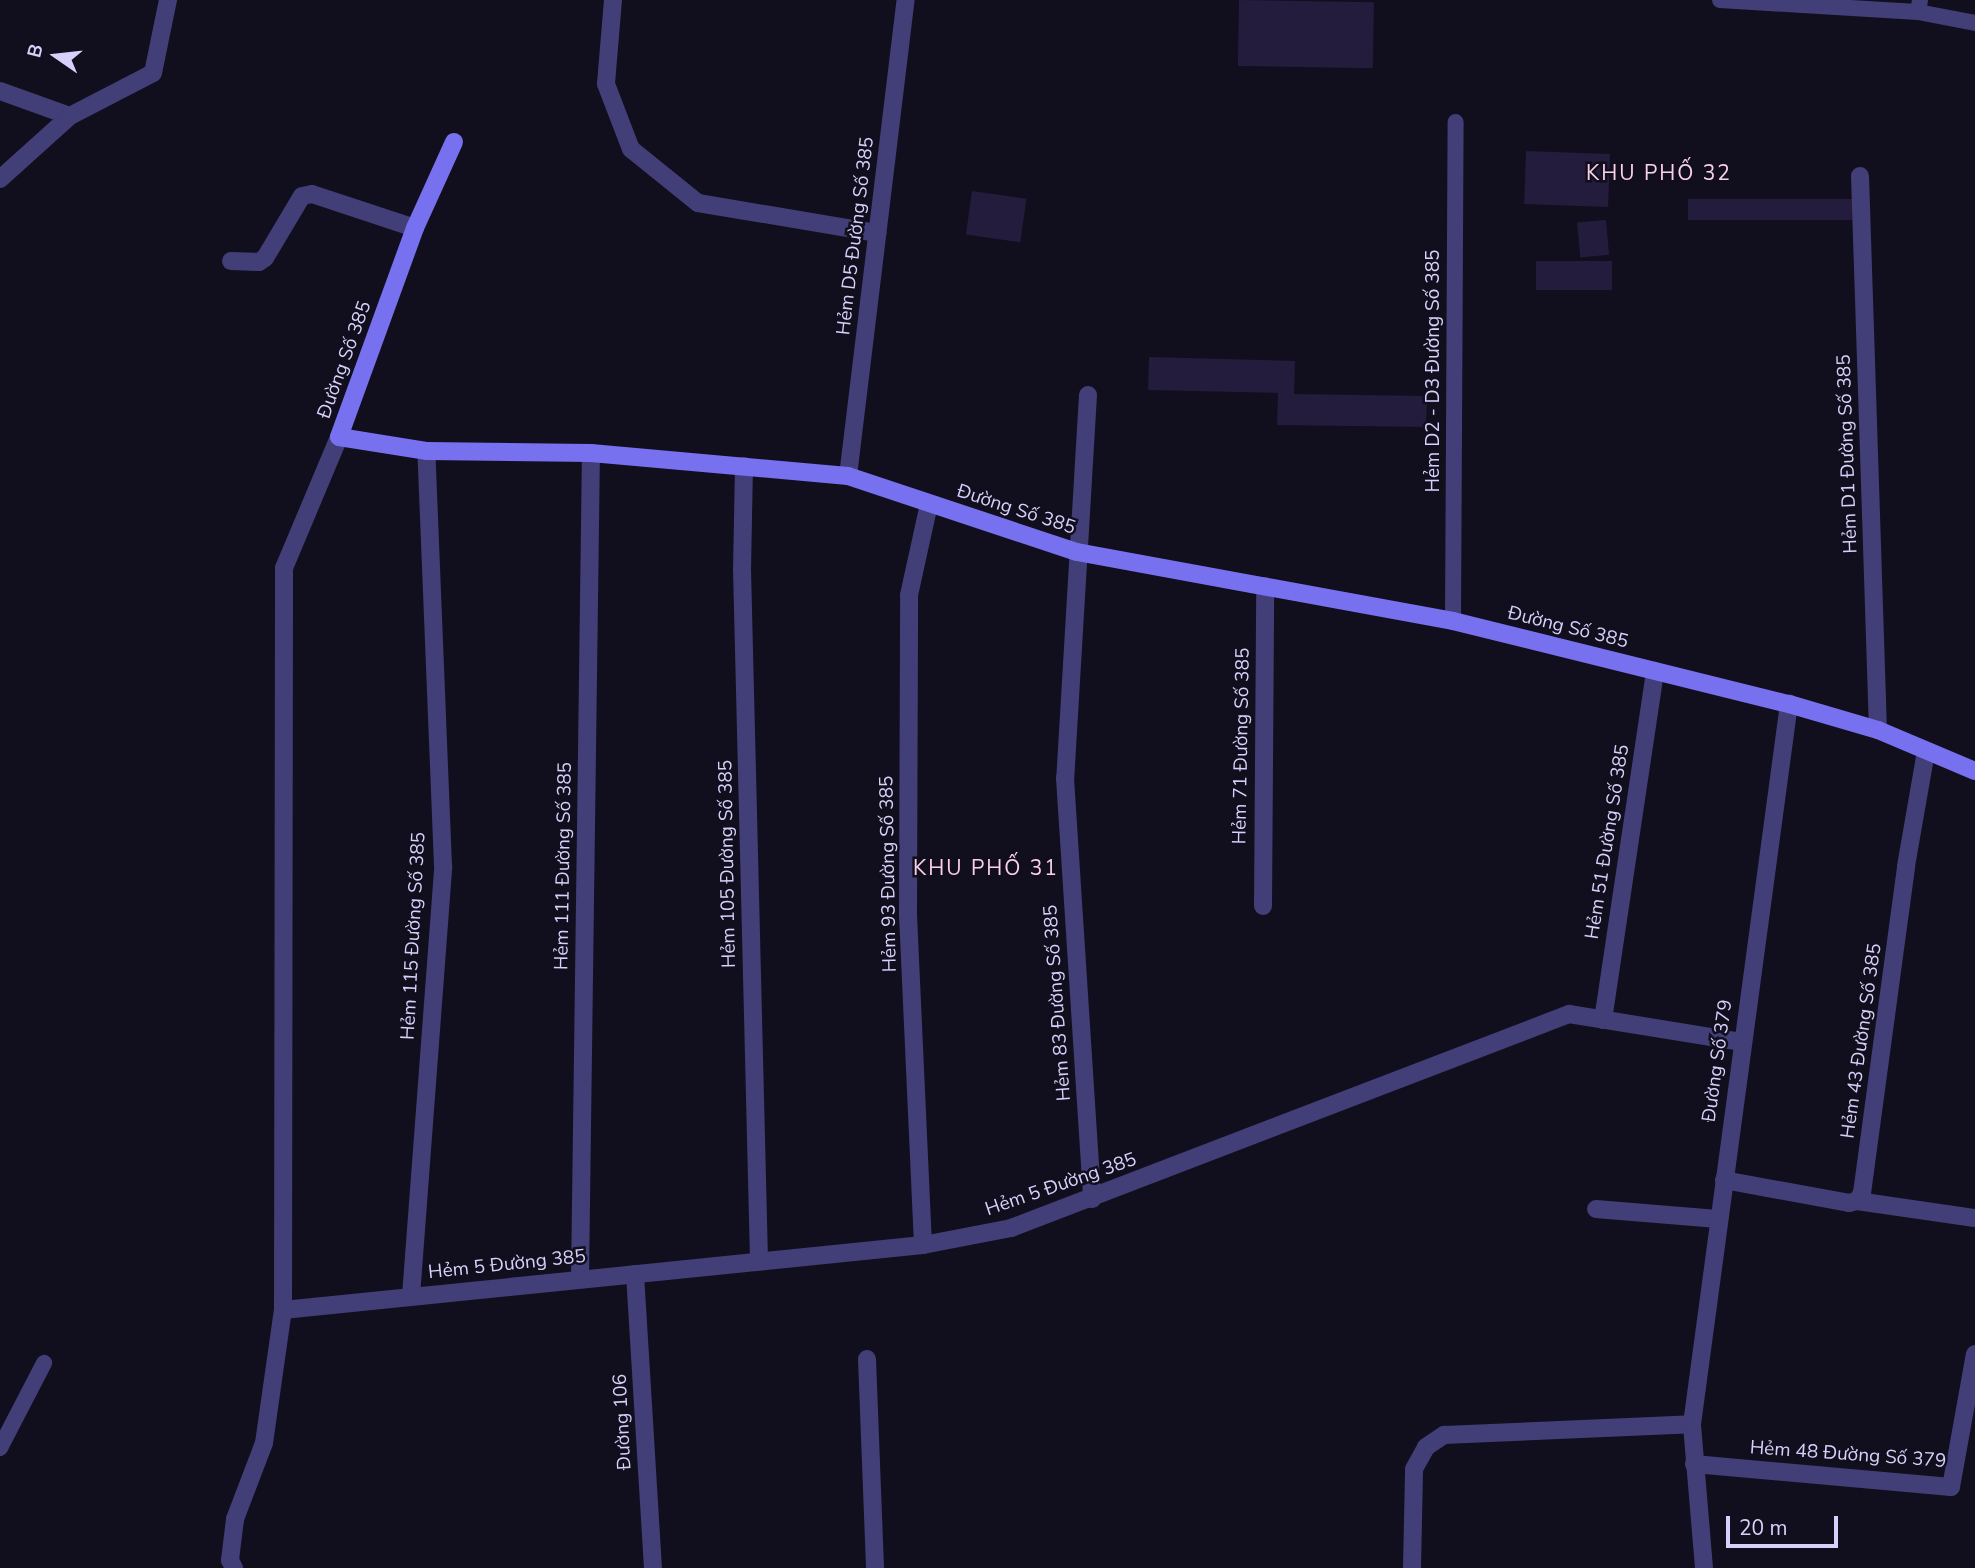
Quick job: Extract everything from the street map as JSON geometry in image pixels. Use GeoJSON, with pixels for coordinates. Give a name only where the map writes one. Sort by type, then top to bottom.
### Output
{"type":"FeatureCollection","features":[{"type":"Feature","properties":{"kind":"street"},"geometry":{"type":"LineString","coordinates":[[0,179],[70,116],[153,73],[168,0]]}},
{"type":"Feature","properties":{"kind":"street"},"geometry":{"type":"LineString","coordinates":[[613,0],[606,84],[631,149],[698,203],[878,233]]}},
{"type":"Feature","properties":{"kind":"street","name":"Hẻm D5 Đường Số 385"},"geometry":{"type":"LineString","coordinates":[[848,476],[906,0]]}},
{"type":"Feature","properties":{"kind":"street"},"geometry":{"type":"LineString","coordinates":[[0,90],[70,116]]}},
{"type":"Feature","properties":{"kind":"street","name":"Đường Số 385"},"geometry":{"type":"LineString","coordinates":[[454,142],[415,228],[339,437],[426,451],[591,453],[848,476],[1077,552],[1453,621],[1789,704],[1878,730],[1975,772]]}},
{"type":"Feature","properties":{"kind":"street","name":"Hẻm D1 Đường Số 385"},"geometry":{"type":"LineString","coordinates":[[1860,176],[1878,730]]}},
{"type":"Feature","properties":{"kind":"street"},"geometry":{"type":"LineString","coordinates":[[231,261],[259,262],[265,258],[302,196],[312,194],[415,228]]}},
{"type":"Feature","properties":{"kind":"street","name":"Hẻm 83 Đường Số 385"},"geometry":{"type":"LineString","coordinates":[[1088,396],[1065,778],[1092,1199]]}},
{"type":"Feature","properties":{"kind":"street"},"geometry":{"type":"LineString","coordinates":[[234,1568],[230,1560],[235,1519],[264,1443],[283,1310],[284,568],[339,437]]}},
{"type":"Feature","properties":{"kind":"street","name":"Hẻm 115 Đường Số 385"},"geometry":{"type":"LineString","coordinates":[[411,1296],[443,866],[426,451]]}},
{"type":"Feature","properties":{"kind":"street","name":"Hẻm 111 Đường Số 385"},"geometry":{"type":"LineString","coordinates":[[580,1279],[591,453]]}},
{"type":"Feature","properties":{"kind":"street","name":"Hẻm 105 Đường Số 385"},"geometry":{"type":"LineString","coordinates":[[744,466],[742,569],[759,1262]]}},
{"type":"Feature","properties":{"kind":"street","name":"Hẻm 93 Đường Số 385"},"geometry":{"type":"LineString","coordinates":[[923,1245],[908,916],[909,595],[929,504]]}},
{"type":"Feature","properties":{"kind":"street","name":"Hẻm 71 Đường Số 385"},"geometry":{"type":"LineString","coordinates":[[1263,906],[1265,586]]}},
{"type":"Feature","properties":{"kind":"street","name":"Hẻm 51 Đường Số 385"},"geometry":{"type":"LineString","coordinates":[[1603,1020],[1656,671]]}},
{"type":"Feature","properties":{"kind":"street","name":"Đường Số 379"},"geometry":{"type":"LineString","coordinates":[[1704,1568],[1692,1424],[1741,1042],[1789,704]]}},
{"type":"Feature","properties":{"kind":"street","name":"Hẻm 43 Đường Số 385"},"geometry":{"type":"LineString","coordinates":[[1857,1201],[1862,1193],[1906,866],[1926,751]]}},
{"type":"Feature","properties":{"kind":"street","name":"Hẻm 5 Đường 385"},"geometry":{"type":"LineString","coordinates":[[283,1310],[923,1245],[1011,1228],[1569,1014],[1741,1042]]}},
{"type":"Feature","properties":{"kind":"street"},"geometry":{"type":"LineString","coordinates":[[1724,1180],[1849,1203],[1857,1201],[1975,1217]]}},
{"type":"Feature","properties":{"kind":"street"},"geometry":{"type":"LineString","coordinates":[[1596,1209],[1718,1219]]}},
{"type":"Feature","properties":{"kind":"street","name":"Đường 106"},"geometry":{"type":"LineString","coordinates":[[635,1274],[653,1568]]}},
{"type":"Feature","properties":{"kind":"street","name":"Hẻm 48 Đường Số 379"},"geometry":{"type":"LineString","coordinates":[[1694,1464],[1951,1488],[1975,1354]]}},
{"type":"Feature","properties":{"kind":"street"},"geometry":{"type":"LineString","coordinates":[[866,1359],[875,1568]]}},
{"type":"Feature","properties":{"kind":"street"},"geometry":{"type":"LineString","coordinates":[[1412,1568],[1415,1469],[1426,1447],[1444,1435],[1692,1424]]}},
{"type":"Feature","properties":{"kind":"lane"},"geometry":{"type":"LineString","coordinates":[[1720,0],[1919,6],[1975,23]]}},
{"type":"Feature","properties":{"kind":"lane","name":"Hẻm D2 - D3 Đường Số 385"},"geometry":{"type":"LineString","coordinates":[[1453,621],[1456,122]]}},
{"type":"Feature","properties":{"kind":"lane"},"geometry":{"type":"LineString","coordinates":[[0,1448],[44,1363]]}},
{"type":"Feature","properties":{"kind":"building"},"geometry":{"type":"Polygon","coordinates":[[[1239,0],[1374,2],[1373,68],[1238,66],[1239,0]]]}},
{"type":"Feature","properties":{"kind":"building"},"geometry":{"type":"Polygon","coordinates":[[[1526,151],[1610,154],[1608,207],[1524,204],[1526,151]]]}},
{"type":"Feature","properties":{"kind":"building"},"geometry":{"type":"Polygon","coordinates":[[[972,191],[1026,199],[1020,242],[966,235],[972,191]]]}},
{"type":"Feature","properties":{"kind":"building"},"geometry":{"type":"Polygon","coordinates":[[[1688,199],[1853,199],[1853,220],[1688,220],[1688,199]]]}},
{"type":"Feature","properties":{"kind":"building"},"geometry":{"type":"Polygon","coordinates":[[[1606,220],[1609,255],[1580,257],[1577,223],[1606,220]]]}},
{"type":"Feature","properties":{"kind":"building"},"geometry":{"type":"Polygon","coordinates":[[[1536,261],[1612,261],[1612,290],[1536,290],[1536,261]]]}},
{"type":"Feature","properties":{"kind":"building"},"geometry":{"type":"Polygon","coordinates":[[[1149,357],[1295,361],[1294,394],[1427,396],[1426,427],[1277,425],[1278,393],[1148,390],[1149,357]]]}},
{"type":"Feature","properties":{"kind":"district","name":"KHU PHỐ 32"},"geometry":{"type":"Point","coordinates":[1659,173]}},
{"type":"Feature","properties":{"kind":"district","name":"KHU PHỐ 31"},"geometry":{"type":"Point","coordinates":[986,868]}}]}
